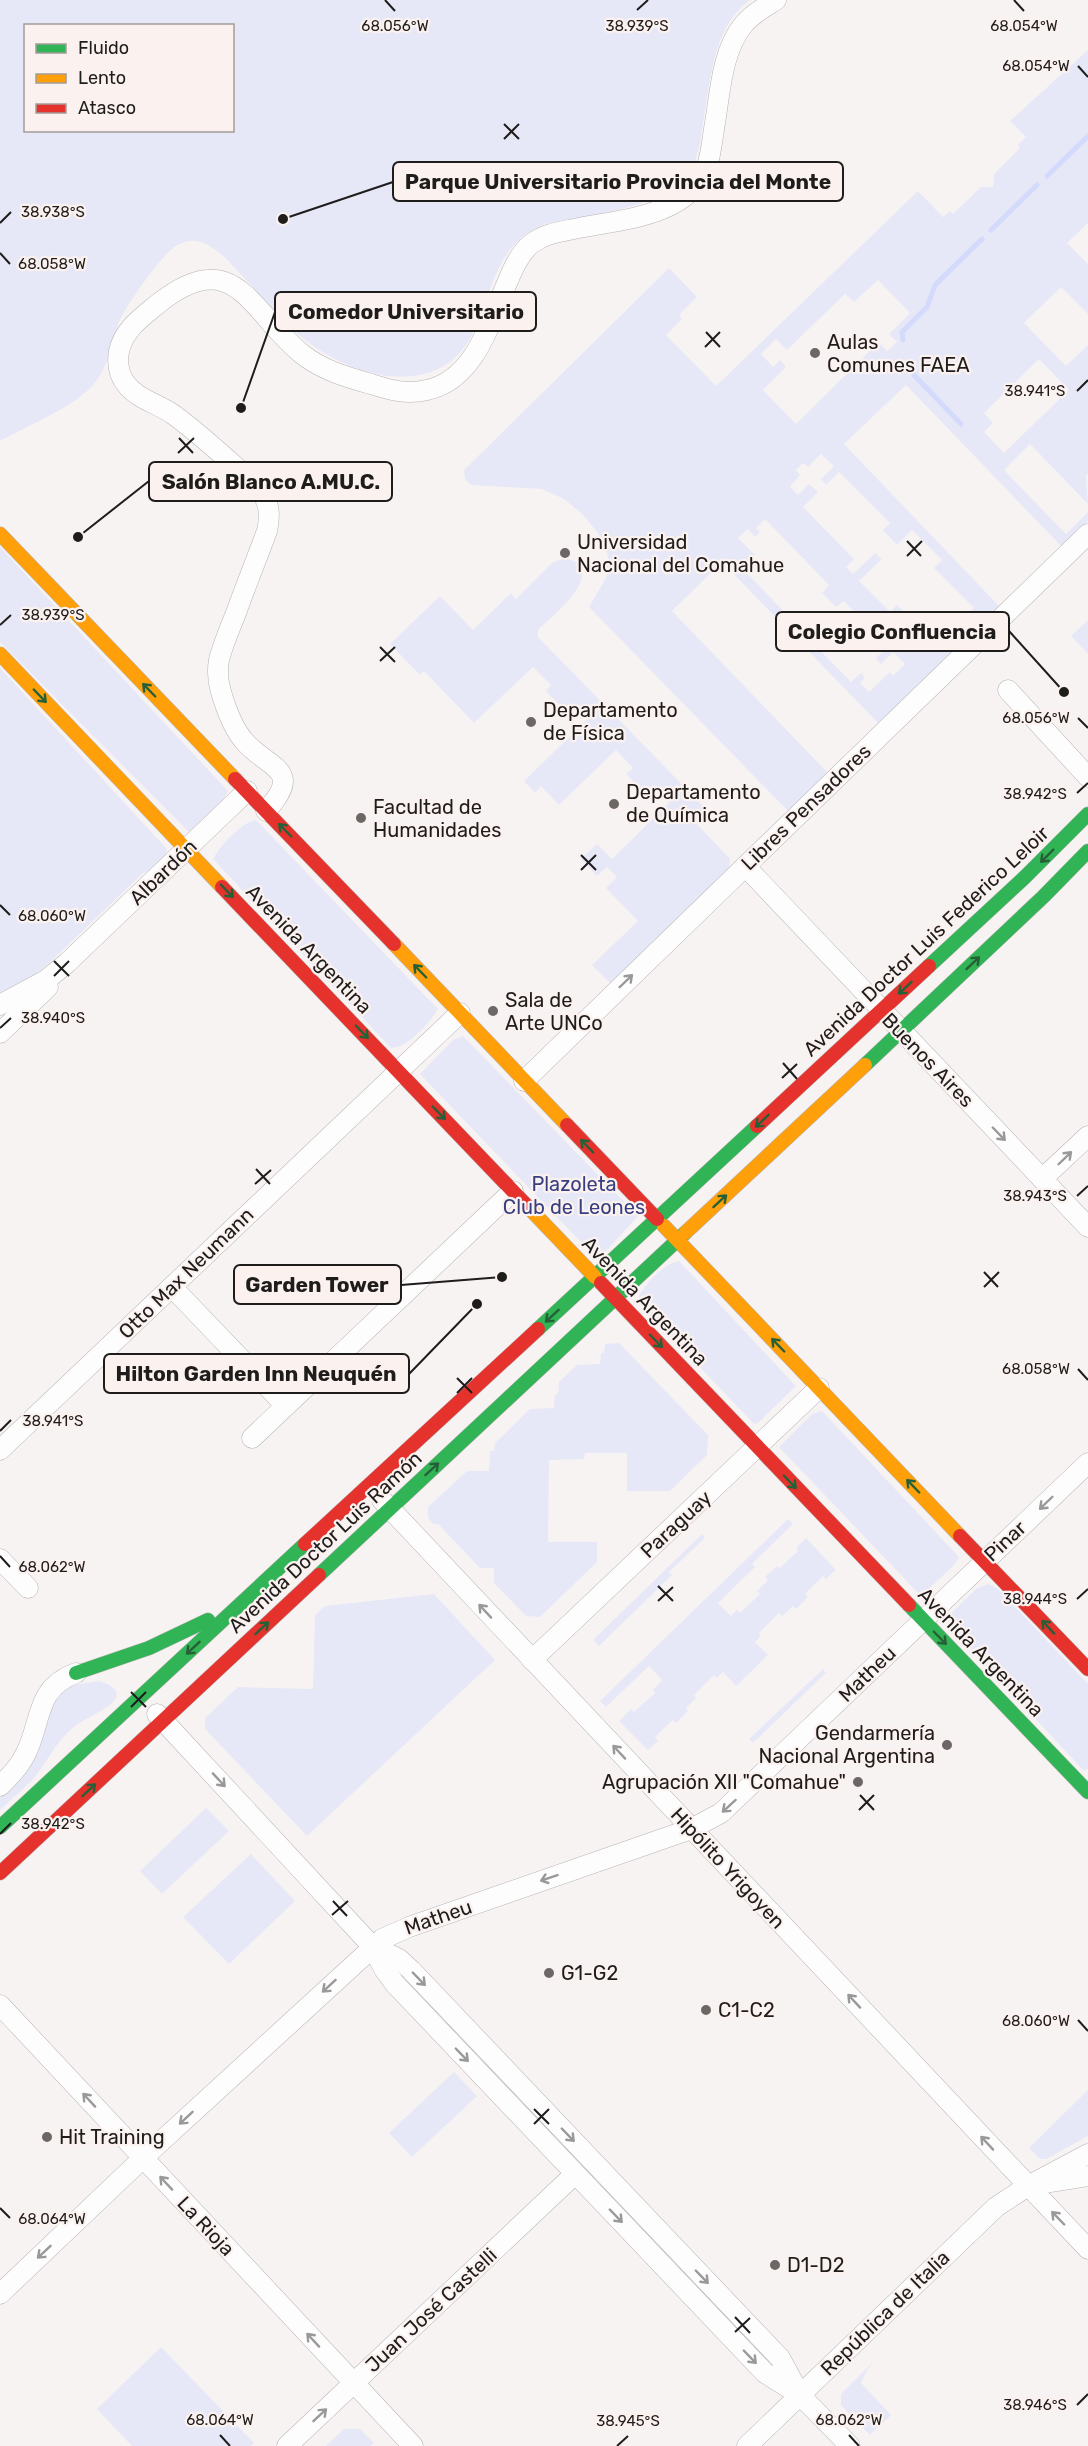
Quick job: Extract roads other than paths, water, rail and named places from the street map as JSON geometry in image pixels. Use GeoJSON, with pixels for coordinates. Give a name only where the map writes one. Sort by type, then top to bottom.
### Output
{"type":"FeatureCollection","features":[{"type":"Feature","properties":{"kind":"main road"},"geometry":{"type":"LineString","coordinates":[[0,534],[1088,1669]]}},
{"type":"Feature","properties":{"kind":"main road","name":"Avenida Argentina"},"geometry":{"type":"LineString","coordinates":[[0,654],[1088,1792]]}},
{"type":"Feature","properties":{"kind":"main road","name":"Avenida Doctor Luis Federico Leloir"},"geometry":{"type":"LineString","coordinates":[[657,1219],[1025,877],[1088,814]]}},
{"type":"Feature","properties":{"kind":"main road"},"geometry":{"type":"LineString","coordinates":[[678,1241],[1044,896],[1088,850]]}},
{"type":"Feature","properties":{"kind":"main road","name":"Avenida Doctor Luis Ramón"},"geometry":{"type":"LineString","coordinates":[[0,1827],[135,1694],[259,1587],[657,1219]]}},
{"type":"Feature","properties":{"kind":"main road","name":"Avenida Doctor Luis Ramón"},"geometry":{"type":"LineString","coordinates":[[0,1873],[678,1241]]}},
{"type":"Feature","properties":{"kind":"main road"},"geometry":{"type":"LineString","coordinates":[[76,1673],[149,1648],[192,1629],[259,1587]]}},
{"type":"Feature","properties":{"kind":"main road"},"geometry":{"type":"LineString","coordinates":[[76,1673],[106,1675]]}},
{"type":"Feature","properties":{"kind":"street"},"geometry":{"type":"LineString","coordinates":[[266,811],[284,788],[282,778],[274,766],[246,743],[234,726],[221,693],[218,671],[223,649],[267,531],[269,510],[267,502],[258,487],[175,416],[138,394],[125,383],[118,369],[118,361],[126,333],[140,318],[174,291],[194,281],[215,279],[225,281],[243,292],[301,353],[326,370],[402,393],[430,390],[444,384],[464,367],[477,350],[513,268],[529,245],[551,234],[668,207],[691,191],[700,180],[710,156],[722,83],[735,38],[751,17],[776,0]]}},
{"type":"Feature","properties":{"kind":"street","name":"Libres Pensadores"},"geometry":{"type":"LineString","coordinates":[[524,1081],[1088,534]]}},
{"type":"Feature","properties":{"kind":"street"},"geometry":{"type":"LineString","coordinates":[[1008,690],[1088,777]]}},
{"type":"Feature","properties":{"kind":"street","name":"Albardón"},"geometry":{"type":"LineString","coordinates":[[0,1033],[80,952],[247,791]]}},
{"type":"Feature","properties":{"kind":"street","name":"Buenos Aires"},"geometry":{"type":"LineString","coordinates":[[746,866],[900,1032],[1088,1227]]}},
{"type":"Feature","properties":{"kind":"street","name":"Albardón"},"geometry":{"type":"LineString","coordinates":[[0,1005],[46,980],[80,952]]}},
{"type":"Feature","properties":{"kind":"street","name":"Otto Max Neumann"},"geometry":{"type":"LineString","coordinates":[[0,1450],[460,1013]]}},
{"type":"Feature","properties":{"kind":"street"},"geometry":{"type":"LineString","coordinates":[[1042,1179],[1088,1136]]}},
{"type":"Feature","properties":{"kind":"street"},"geometry":{"type":"LineString","coordinates":[[252,1438],[513,1191]]}},
{"type":"Feature","properties":{"kind":"street"},"geometry":{"type":"LineString","coordinates":[[172,1287],[286,1406]]}},
{"type":"Feature","properties":{"kind":"street","name":"Paraguay"},"geometry":{"type":"LineString","coordinates":[[532,1660],[819,1388]]}},
{"type":"Feature","properties":{"kind":"street","name":"Pinar"},"geometry":{"type":"LineString","coordinates":[[922,1620],[1088,1462]]}},
{"type":"Feature","properties":{"kind":"street","name":"Hipólito Yrigoyen"},"geometry":{"type":"LineString","coordinates":[[368,1486],[1088,2249]]}},
{"type":"Feature","properties":{"kind":"street"},"geometry":{"type":"LineString","coordinates":[[0,1559],[28,1588]]}},
{"type":"Feature","properties":{"kind":"street","name":"Matheu"},"geometry":{"type":"LineString","coordinates":[[0,2294],[372,1946],[394,1932],[712,1820],[732,1804],[922,1620]]}},
{"type":"Feature","properties":{"kind":"street"},"geometry":{"type":"LineString","coordinates":[[0,1786],[19,1765],[26,1752],[40,1709],[49,1691],[63,1679],[76,1673]]}},
{"type":"Feature","properties":{"kind":"street"},"geometry":{"type":"LineString","coordinates":[[135,1694],[164,1720],[372,1946],[384,1970],[395,1984],[575,2174],[765,2373],[800,2395]]}},
{"type":"Feature","properties":{"kind":"street"},"geometry":{"type":"LineString","coordinates":[[372,1946],[399,1959],[411,1970],[780,2358],[800,2395],[850,2446]]}},
{"type":"Feature","properties":{"kind":"street","name":"La Rioja"},"geometry":{"type":"LineString","coordinates":[[0,2005],[413,2446]]}},
{"type":"Feature","properties":{"kind":"street","name":"República de Italia"},"geometry":{"type":"LineString","coordinates":[[747,2446],[987,2216],[1028,2186],[1088,2154]]}},
{"type":"Feature","properties":{"kind":"street","name":"Juan José Castelli"},"geometry":{"type":"LineString","coordinates":[[287,2446],[575,2174]]}},
{"type":"Feature","properties":{"kind":"street","name":"República de Italia"},"geometry":{"type":"LineString","coordinates":[[1028,2186],[1088,2176]]}},
{"type":"Feature","properties":{"kind":"waterway"},"geometry":{"type":"LineString","coordinates":[[1047,176],[1088,136]]}},
{"type":"Feature","properties":{"kind":"waterway"},"geometry":{"type":"LineString","coordinates":[[991,230],[1037,185]]}},
{"type":"Feature","properties":{"kind":"waterway"},"geometry":{"type":"LineString","coordinates":[[903,340],[902,332],[927,307],[935,285],[982,239]]}},
{"type":"Feature","properties":{"kind":"waterway"},"geometry":{"type":"LineString","coordinates":[[909,363],[914,375],[961,424]]}},
{"type":"Feature","properties":{"kind":"place","name":"Parque Universitario Provincia del Monte"},"geometry":{"type":"Point","coordinates":[283,219]}},
{"type":"Feature","properties":{"kind":"place","name":"Aulas Comunes FAEA"},"geometry":{"type":"Point","coordinates":[815,353]}},
{"type":"Feature","properties":{"kind":"place","name":"Comedor Universitario"},"geometry":{"type":"Point","coordinates":[241,408]}},
{"type":"Feature","properties":{"kind":"place","name":"Salón Blanco A.MU.C."},"geometry":{"type":"Point","coordinates":[78,537]}},
{"type":"Feature","properties":{"kind":"place","name":"Universidad Nacional del Comahue"},"geometry":{"type":"Point","coordinates":[565,553]}},
{"type":"Feature","properties":{"kind":"place","name":"Colegio Confluencia"},"geometry":{"type":"Point","coordinates":[1064,692]}},
{"type":"Feature","properties":{"kind":"place","name":"Departamento de Física"},"geometry":{"type":"Point","coordinates":[531,722]}},
{"type":"Feature","properties":{"kind":"place","name":"Departamento de Química"},"geometry":{"type":"Point","coordinates":[614,804]}},
{"type":"Feature","properties":{"kind":"place","name":"Facultad de Humanidades"},"geometry":{"type":"Point","coordinates":[361,818]}},
{"type":"Feature","properties":{"kind":"place","name":"Sala de Arte UNCo"},"geometry":{"type":"Point","coordinates":[493,1011]}},
{"type":"Feature","properties":{"kind":"place","name":"Garden Tower"},"geometry":{"type":"Point","coordinates":[502,1277]}},
{"type":"Feature","properties":{"kind":"place","name":"Hilton Garden Inn Neuquén"},"geometry":{"type":"Point","coordinates":[477,1304]}},
{"type":"Feature","properties":{"kind":"place","name":"Gendarmería Nacional Argentina"},"geometry":{"type":"Point","coordinates":[947,1745]}},
{"type":"Feature","properties":{"kind":"place","name":"Agrupación XII \"Comahue\""},"geometry":{"type":"Point","coordinates":[858,1782]}},
{"type":"Feature","properties":{"kind":"place","name":"G1-G2"},"geometry":{"type":"Point","coordinates":[549,1973]}},
{"type":"Feature","properties":{"kind":"place","name":"C1-C2"},"geometry":{"type":"Point","coordinates":[706,2010]}},
{"type":"Feature","properties":{"kind":"place","name":"Hit Training"},"geometry":{"type":"Point","coordinates":[47,2137]}},
{"type":"Feature","properties":{"kind":"place","name":"D1-D2"},"geometry":{"type":"Point","coordinates":[775,2265]}},
{"type":"Feature","properties":{"kind":"park label","name":"Plazoleta Club de Leones"},"geometry":{"type":"Point","coordinates":[574,1196]}}]}
